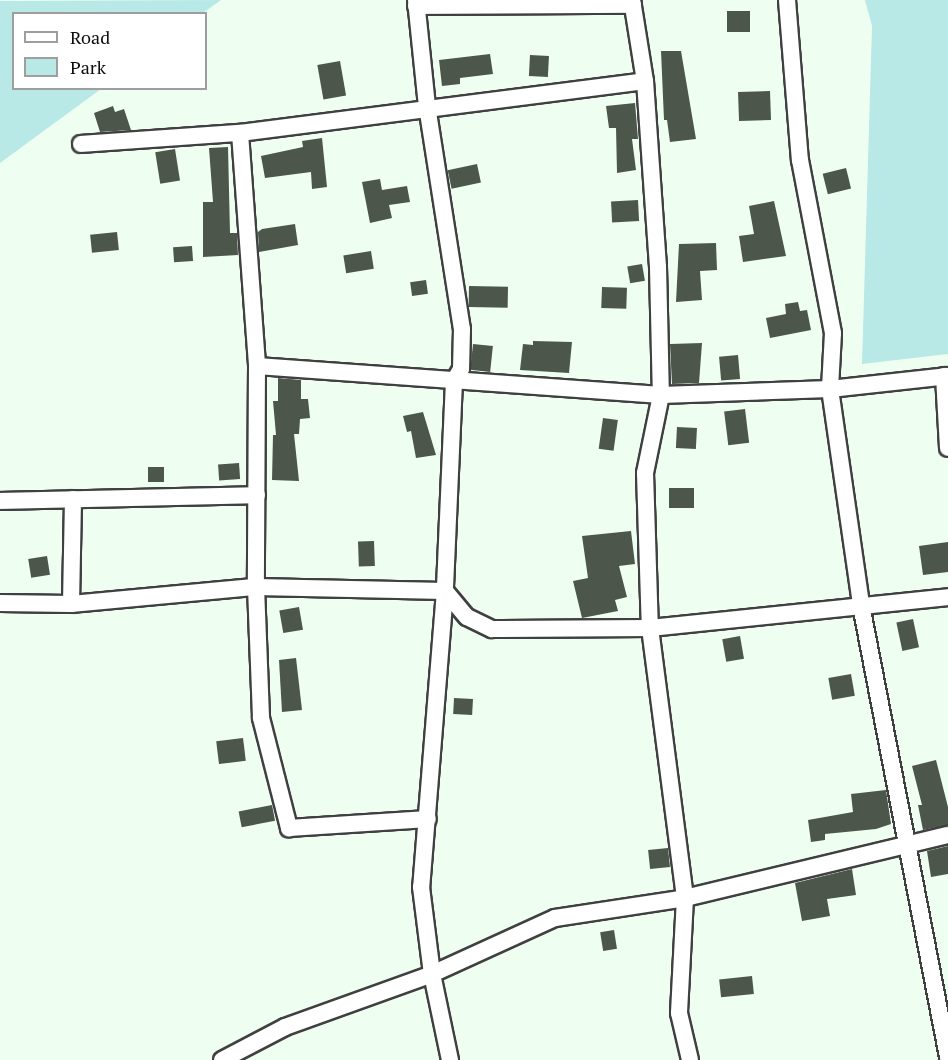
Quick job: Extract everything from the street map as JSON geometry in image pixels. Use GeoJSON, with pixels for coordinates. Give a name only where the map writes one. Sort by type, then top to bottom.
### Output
{"type":"FeatureCollection","features":[{"type":"Feature","properties":{"kind":"street"},"geometry":{"type":"LineString","coordinates":[[787,0],[800,160],[833,333],[830,389],[861,605],[948,1057]]}},
{"type":"Feature","properties":{"kind":"street"},"geometry":{"type":"LineString","coordinates":[[450,1060],[432,974],[420,887],[428,819],[445,591],[454,381],[461,369],[462,329],[427,106],[416,3],[632,2],[645,81],[658,267],[661,395],[645,473],[650,628],[685,898],[679,1013],[690,1060]]}},
{"type":"Feature","properties":{"kind":"street"},"geometry":{"type":"LineString","coordinates":[[81,144],[240,133],[427,106],[645,81]]}},
{"type":"Feature","properties":{"kind":"street"},"geometry":{"type":"LineString","coordinates":[[240,133],[257,366],[256,587],[261,718],[289,828],[428,819]]}},
{"type":"Feature","properties":{"kind":"street"},"geometry":{"type":"LineString","coordinates":[[257,366],[661,395],[830,389],[946,376],[948,448]]}},
{"type":"Feature","properties":{"kind":"street"},"geometry":{"type":"LineString","coordinates":[[0,501],[257,495]]}},
{"type":"Feature","properties":{"kind":"street"},"geometry":{"type":"LineString","coordinates":[[71,604],[73,500]]}},
{"type":"Feature","properties":{"kind":"street"},"geometry":{"type":"LineString","coordinates":[[0,603],[71,604],[256,587],[445,591],[467,617],[492,629],[650,628],[948,597]]}},
{"type":"Feature","properties":{"kind":"street"},"geometry":{"type":"LineString","coordinates":[[222,1060],[285,1027],[432,974],[555,918],[685,898],[905,843],[948,835]]}},
{"type":"Feature","properties":{"kind":"green space"},"geometry":{"type":"Polygon","coordinates":[[[221,0],[204,12],[12,12],[12,90],[100,90],[0,163],[0,1],[221,0]]]}},
{"type":"Feature","properties":{"kind":"green space"},"geometry":{"type":"Polygon","coordinates":[[[865,0],[948,0],[948,354],[862,364],[872,26],[865,0]]]}},
{"type":"Feature","properties":{"kind":"building"},"geometry":{"type":"Polygon","coordinates":[[[727,11],[750,11],[750,32],[727,32],[727,11]]]}},
{"type":"Feature","properties":{"kind":"building"},"geometry":{"type":"Polygon","coordinates":[[[661,51],[681,51],[696,139],[670,142],[667,120],[664,120],[661,51]]]}},
{"type":"Feature","properties":{"kind":"building"},"geometry":{"type":"Polygon","coordinates":[[[490,54],[493,74],[460,78],[460,84],[442,86],[439,60],[490,54]]]}},
{"type":"Feature","properties":{"kind":"building"},"geometry":{"type":"Polygon","coordinates":[[[530,55],[549,56],[548,77],[529,76],[530,55]]]}},
{"type":"Feature","properties":{"kind":"building"},"geometry":{"type":"Polygon","coordinates":[[[340,61],[346,95],[323,99],[317,65],[340,61]]]}},
{"type":"Feature","properties":{"kind":"building"},"geometry":{"type":"Polygon","coordinates":[[[770,91],[771,120],[739,121],[738,92],[770,91]]]}},
{"type":"Feature","properties":{"kind":"building"},"geometry":{"type":"Polygon","coordinates":[[[635,103],[638,139],[632,139],[636,170],[617,173],[616,128],[609,128],[606,106],[635,103]]]}},
{"type":"Feature","properties":{"kind":"building"},"geometry":{"type":"Polygon","coordinates":[[[113,106],[115,112],[124,109],[131,130],[100,132],[94,113],[113,106]]]}},
{"type":"Feature","properties":{"kind":"building"},"geometry":{"type":"Polygon","coordinates":[[[322,138],[327,187],[312,189],[311,172],[265,178],[261,156],[303,147],[302,141],[322,138]]]}},
{"type":"Feature","properties":{"kind":"building"},"geometry":{"type":"Polygon","coordinates":[[[228,147],[230,233],[237,233],[238,255],[203,257],[203,202],[213,202],[209,148],[228,147]]]}},
{"type":"Feature","properties":{"kind":"building"},"geometry":{"type":"Polygon","coordinates":[[[175,149],[180,181],[160,184],[155,152],[175,149]]]}},
{"type":"Feature","properties":{"kind":"building"},"geometry":{"type":"Polygon","coordinates":[[[477,164],[481,183],[452,189],[448,170],[477,164]]]}},
{"type":"Feature","properties":{"kind":"building"},"geometry":{"type":"Polygon","coordinates":[[[846,168],[851,188],[828,194],[823,174],[846,168]]]}},
{"type":"Feature","properties":{"kind":"building"},"geometry":{"type":"Polygon","coordinates":[[[380,179],[382,190],[407,186],[410,202],[389,205],[392,218],[370,223],[362,182],[380,179]]]}},
{"type":"Feature","properties":{"kind":"building"},"geometry":{"type":"Polygon","coordinates":[[[638,200],[639,221],[612,222],[611,201],[638,200]]]}},
{"type":"Feature","properties":{"kind":"building"},"geometry":{"type":"Polygon","coordinates":[[[774,201],[786,256],[743,262],[739,236],[754,234],[749,206],[774,201]]]}},
{"type":"Feature","properties":{"kind":"building"},"geometry":{"type":"Polygon","coordinates":[[[295,224],[298,245],[259,252],[258,232],[262,229],[295,224]]]}},
{"type":"Feature","properties":{"kind":"building"},"geometry":{"type":"Polygon","coordinates":[[[117,232],[119,250],[92,253],[90,235],[117,232]]]}},
{"type":"Feature","properties":{"kind":"building"},"geometry":{"type":"Polygon","coordinates":[[[716,243],[717,270],[700,271],[702,300],[676,302],[679,244],[716,243]]]}},
{"type":"Feature","properties":{"kind":"building"},"geometry":{"type":"Polygon","coordinates":[[[192,246],[193,261],[174,262],[173,247],[192,246]]]}},
{"type":"Feature","properties":{"kind":"building"},"geometry":{"type":"Polygon","coordinates":[[[371,251],[374,269],[346,273],[343,255],[371,251]]]}},
{"type":"Feature","properties":{"kind":"building"},"geometry":{"type":"Polygon","coordinates":[[[642,264],[645,281],[630,283],[627,267],[642,264]]]}},
{"type":"Feature","properties":{"kind":"building"},"geometry":{"type":"Polygon","coordinates":[[[426,280],[428,294],[412,296],[410,282],[426,280]]]}},
{"type":"Feature","properties":{"kind":"building"},"geometry":{"type":"Polygon","coordinates":[[[469,286],[508,287],[508,308],[469,307],[469,286]]]}},
{"type":"Feature","properties":{"kind":"building"},"geometry":{"type":"Polygon","coordinates":[[[602,287],[627,288],[626,309],[601,308],[602,287]]]}},
{"type":"Feature","properties":{"kind":"building"},"geometry":{"type":"Polygon","coordinates":[[[798,302],[800,311],[807,310],[811,330],[770,338],[766,318],[786,314],[785,304],[798,302]]]}},
{"type":"Feature","properties":{"kind":"building"},"geometry":{"type":"Polygon","coordinates":[[[533,341],[572,342],[569,373],[520,370],[523,344],[533,345],[533,341]]]}},
{"type":"Feature","properties":{"kind":"building"},"geometry":{"type":"Polygon","coordinates":[[[702,343],[699,383],[672,384],[670,344],[702,343]]]}},
{"type":"Feature","properties":{"kind":"building"},"geometry":{"type":"Polygon","coordinates":[[[473,344],[493,346],[490,372],[470,370],[473,344]]]}},
{"type":"Feature","properties":{"kind":"building"},"geometry":{"type":"Polygon","coordinates":[[[738,355],[740,379],[721,381],[719,357],[738,355]]]}},
{"type":"Feature","properties":{"kind":"building"},"geometry":{"type":"Polygon","coordinates":[[[278,378],[301,380],[301,399],[308,399],[310,418],[300,419],[299,434],[294,434],[299,481],[272,480],[273,435],[276,435],[273,401],[278,401],[278,378]]]}},
{"type":"Feature","properties":{"kind":"building"},"geometry":{"type":"Polygon","coordinates":[[[745,409],[749,443],[728,445],[724,412],[745,409]]]}},
{"type":"Feature","properties":{"kind":"building"},"geometry":{"type":"Polygon","coordinates":[[[423,412],[436,455],[416,458],[411,431],[407,432],[403,416],[423,412]]]}},
{"type":"Feature","properties":{"kind":"building"},"geometry":{"type":"Polygon","coordinates":[[[603,418],[618,420],[614,451],[599,449],[603,418]]]}},
{"type":"Feature","properties":{"kind":"building"},"geometry":{"type":"Polygon","coordinates":[[[677,427],[697,428],[696,449],[676,448],[677,427]]]}},
{"type":"Feature","properties":{"kind":"building"},"geometry":{"type":"Polygon","coordinates":[[[239,463],[240,479],[219,480],[218,464],[239,463]]]}},
{"type":"Feature","properties":{"kind":"building"},"geometry":{"type":"Polygon","coordinates":[[[148,467],[164,467],[164,482],[148,482],[148,467]]]}},
{"type":"Feature","properties":{"kind":"building"},"geometry":{"type":"Polygon","coordinates":[[[669,488],[694,488],[694,508],[669,508],[669,488]]]}},
{"type":"Feature","properties":{"kind":"building"},"geometry":{"type":"Polygon","coordinates":[[[631,531],[635,564],[619,566],[627,597],[615,600],[618,611],[582,618],[573,581],[588,578],[582,536],[631,531]]]}},
{"type":"Feature","properties":{"kind":"building"},"geometry":{"type":"Polygon","coordinates":[[[374,541],[375,566],[359,567],[358,542],[374,541]]]}},
{"type":"Feature","properties":{"kind":"building"},"geometry":{"type":"Polygon","coordinates":[[[948,542],[948,572],[923,575],[919,546],[948,542]]]}},
{"type":"Feature","properties":{"kind":"building"},"geometry":{"type":"Polygon","coordinates":[[[47,556],[50,575],[31,578],[28,559],[47,556]]]}},
{"type":"Feature","properties":{"kind":"building"},"geometry":{"type":"Polygon","coordinates":[[[299,607],[303,630],[283,633],[279,610],[299,607]]]}},
{"type":"Feature","properties":{"kind":"building"},"geometry":{"type":"Polygon","coordinates":[[[913,619],[919,647],[902,651],[896,623],[913,619]]]}},
{"type":"Feature","properties":{"kind":"building"},"geometry":{"type":"Polygon","coordinates":[[[740,636],[744,659],[726,662],[722,639],[740,636]]]}},
{"type":"Feature","properties":{"kind":"building"},"geometry":{"type":"Polygon","coordinates":[[[296,658],[302,710],[282,712],[279,660],[296,658]]]}},
{"type":"Feature","properties":{"kind":"building"},"geometry":{"type":"Polygon","coordinates":[[[851,674],[855,696],[832,700],[828,678],[851,674]]]}},
{"type":"Feature","properties":{"kind":"building"},"geometry":{"type":"Polygon","coordinates":[[[454,698],[473,699],[472,715],[453,714],[454,698]]]}},
{"type":"Feature","properties":{"kind":"building"},"geometry":{"type":"Polygon","coordinates":[[[243,738],[246,761],[219,764],[216,741],[243,738]]]}},
{"type":"Feature","properties":{"kind":"building"},"geometry":{"type":"Polygon","coordinates":[[[936,760],[948,807],[948,825],[923,830],[918,805],[922,805],[912,766],[936,760]]]}},
{"type":"Feature","properties":{"kind":"building"},"geometry":{"type":"Polygon","coordinates":[[[886,790],[891,824],[876,829],[825,834],[825,840],[811,842],[808,820],[853,812],[851,794],[886,790]]]}},
{"type":"Feature","properties":{"kind":"building"},"geometry":{"type":"Polygon","coordinates":[[[272,805],[275,821],[242,827],[239,811],[272,805]]]}},
{"type":"Feature","properties":{"kind":"building"},"geometry":{"type":"Polygon","coordinates":[[[948,846],[948,874],[931,877],[927,851],[948,846]]]}},
{"type":"Feature","properties":{"kind":"building"},"geometry":{"type":"Polygon","coordinates":[[[668,848],[670,867],[650,869],[648,850],[668,848]]]}},
{"type":"Feature","properties":{"kind":"building"},"geometry":{"type":"Polygon","coordinates":[[[852,869],[856,895],[827,899],[830,916],[802,921],[795,883],[852,869]]]}},
{"type":"Feature","properties":{"kind":"building"},"geometry":{"type":"Polygon","coordinates":[[[614,930],[617,949],[603,951],[600,932],[614,930]]]}},
{"type":"Feature","properties":{"kind":"building"},"geometry":{"type":"Polygon","coordinates":[[[752,976],[754,994],[721,997],[719,979],[752,976]]]}}]}
